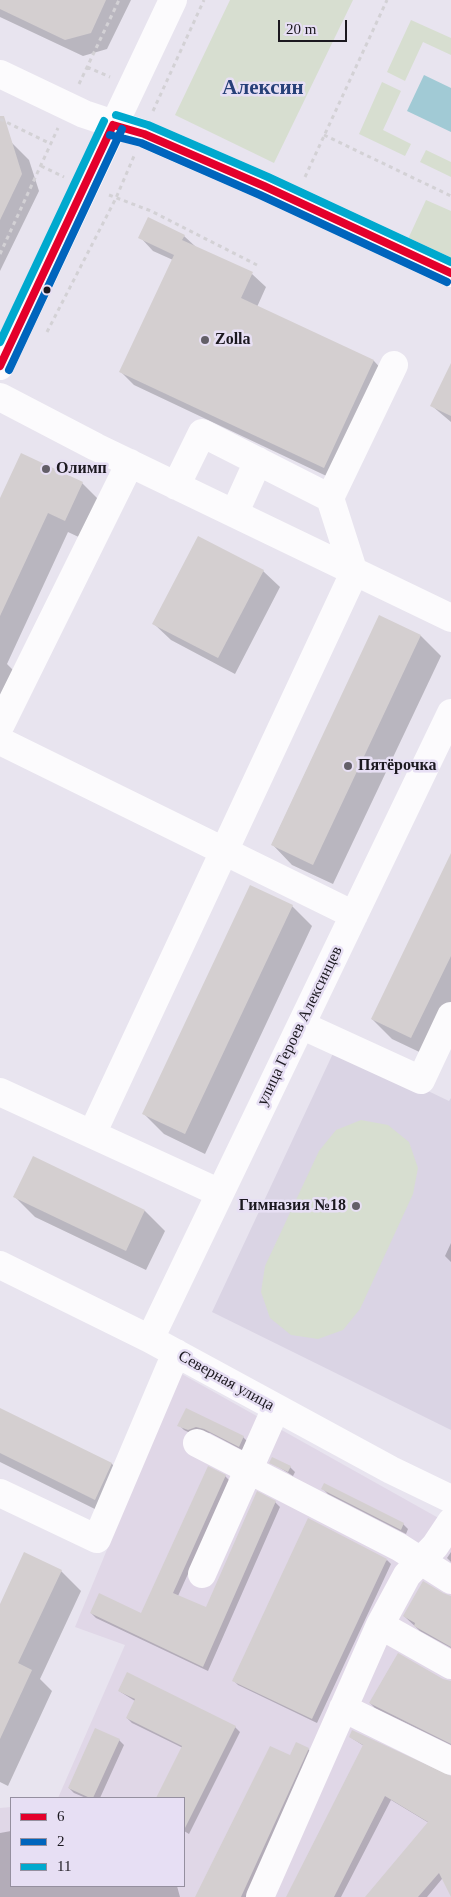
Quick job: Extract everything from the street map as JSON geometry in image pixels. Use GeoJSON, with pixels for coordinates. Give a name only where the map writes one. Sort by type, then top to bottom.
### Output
{"type":"FeatureCollection","features":[{"type":"Feature","properties":{"kind":"street"},"geometry":{"type":"LineString","coordinates":[[0,366],[173,0]]}},
{"type":"Feature","properties":{"kind":"street"},"geometry":{"type":"LineString","coordinates":[[0,74],[84,114],[144,134],[294,200],[451,273]]}},
{"type":"Feature","properties":{"kind":"street"},"geometry":{"type":"LineString","coordinates":[[92,1134],[354,573],[330,498],[394,365]]}},
{"type":"Feature","properties":{"kind":"street"},"geometry":{"type":"LineString","coordinates":[[0,397],[176,486],[235,512],[354,573],[451,618]]}},
{"type":"Feature","properties":{"kind":"street"},"geometry":{"type":"LineString","coordinates":[[176,486],[202,433],[330,498]]}},
{"type":"Feature","properties":{"kind":"street"},"geometry":{"type":"LineString","coordinates":[[235,512],[258,461]]}},
{"type":"Feature","properties":{"kind":"street"},"geometry":{"type":"LineString","coordinates":[[0,726],[130,463]]}},
{"type":"Feature","properties":{"kind":"street","name":"улица Героев Алексинцев"},"geometry":{"type":"LineString","coordinates":[[150,1339],[451,713]]}},
{"type":"Feature","properties":{"kind":"street"},"geometry":{"type":"LineString","coordinates":[[0,741],[354,915]]}},
{"type":"Feature","properties":{"kind":"street"},"geometry":{"type":"LineString","coordinates":[[301,1025],[421,1080],[451,1016]]}},
{"type":"Feature","properties":{"kind":"street"},"geometry":{"type":"LineString","coordinates":[[0,1092],[220,1193]]}},
{"type":"Feature","properties":{"kind":"street","name":"Северная улица"},"geometry":{"type":"LineString","coordinates":[[0,1265],[150,1339],[426,1488],[451,1499]]}},
{"type":"Feature","properties":{"kind":"street"},"geometry":{"type":"LineString","coordinates":[[2,1501],[97,1539],[176,1353]]}},
{"type":"Feature","properties":{"kind":"street"},"geometry":{"type":"LineString","coordinates":[[202,1574],[276,1408]]}},
{"type":"Feature","properties":{"kind":"street"},"geometry":{"type":"LineString","coordinates":[[197,1443],[420,1561],[451,1580]]}},
{"type":"Feature","properties":{"kind":"street"},"geometry":{"type":"LineString","coordinates":[[260,1897],[380,1625],[407,1575],[435,1546],[451,1522]]}},
{"type":"Feature","properties":{"kind":"street"},"geometry":{"type":"LineString","coordinates":[[380,1625],[451,1665]]}},
{"type":"Feature","properties":{"kind":"street"},"geometry":{"type":"LineString","coordinates":[[343,1708],[451,1762]]}},
{"type":"Feature","properties":{"kind":"path"},"geometry":{"type":"LineString","coordinates":[[46,333],[116,198],[204,0]]}},
{"type":"Feature","properties":{"kind":"path"},"geometry":{"type":"LineString","coordinates":[[294,200],[387,0]]}},
{"type":"Feature","properties":{"kind":"path"},"geometry":{"type":"LineString","coordinates":[[0,119],[51,144]]}},
{"type":"Feature","properties":{"kind":"path"},"geometry":{"type":"LineString","coordinates":[[324,135],[451,196]]}},
{"type":"Feature","properties":{"kind":"path"},"geometry":{"type":"LineString","coordinates":[[41,166],[84,186],[151,211],[257,265]]}},
{"type":"Feature","properties":{"kind":"shaded area"},"geometry":{"type":"Polygon","coordinates":[[[230,0],[353,0],[274,163],[175,115],[230,0]]]}},
{"type":"Feature","properties":{"kind":"shaded area"},"geometry":{"type":"Polygon","coordinates":[[[411,20],[451,38],[451,55],[423,42],[405,81],[387,72],[411,20]]]}},
{"type":"Feature","properties":{"kind":"shaded area"},"geometry":{"type":"Polygon","coordinates":[[[382,82],[401,91],[383,130],[411,144],[405,156],[359,134],[382,82]]]}},
{"type":"Feature","properties":{"kind":"shaded area"},"geometry":{"type":"Polygon","coordinates":[[[426,150],[451,162],[451,177],[420,162],[426,150]]]}},
{"type":"Feature","properties":{"kind":"shaded area"},"geometry":{"type":"Polygon","coordinates":[[[426,200],[451,211],[451,260],[408,239],[426,200]]]}},
{"type":"Feature","properties":{"kind":"shaded area","name":"Гимназия №18"},"geometry":{"type":"Polygon","coordinates":[[[336,1047],[449,1101],[451,1098],[451,1430],[212,1312],[336,1047]]]}},
{"type":"Feature","properties":{"kind":"shaded area"},"geometry":{"type":"Polygon","coordinates":[[[361,1120],[388,1125],[409,1142],[418,1168],[413,1194],[360,1309],[343,1330],[318,1339],[291,1335],[270,1318],[261,1292],[265,1266],[319,1151],[336,1130],[361,1120]]]}},
{"type":"Feature","properties":{"kind":"shaded area"},"geometry":{"type":"Polygon","coordinates":[[[180,1373],[451,1525],[451,1897],[0,1897],[0,1808],[10,1807],[10,1887],[185,1887],[185,1797],[58,1797],[125,1645],[75,1627],[180,1373]]]}},
{"type":"Feature","properties":{"kind":"water"},"geometry":{"type":"Polygon","coordinates":[[[424,75],[451,88],[451,132],[407,111],[424,75]]]}},
{"type":"Feature","properties":{"kind":"building"},"geometry":{"type":"Polygon","coordinates":[[[0,0],[106,0],[91,33],[65,40],[0,9],[0,0]]]}},
{"type":"Feature","properties":{"kind":"building"},"geometry":{"type":"Polygon","coordinates":[[[0,116],[4,116],[22,174],[0,220],[0,116]]]}},
{"type":"Feature","properties":{"kind":"building"},"geometry":{"type":"Polygon","coordinates":[[[148,217],[185,235],[182,240],[253,272],[241,298],[374,360],[324,468],[119,372],[174,255],[138,238],[148,217]]]}},
{"type":"Feature","properties":{"kind":"building"},"geometry":{"type":"Polygon","coordinates":[[[451,363],[451,416],[430,406],[451,363]]]}},
{"type":"Feature","properties":{"kind":"building"},"geometry":{"type":"Polygon","coordinates":[[[21,453],[83,482],[65,521],[48,513],[0,616],[0,498],[21,453]]]}},
{"type":"Feature","properties":{"kind":"building"},"geometry":{"type":"Polygon","coordinates":[[[198,536],[264,570],[218,658],[152,624],[198,536]]]}},
{"type":"Feature","properties":{"kind":"building"},"geometry":{"type":"Polygon","coordinates":[[[379,615],[421,635],[313,865],[271,845],[379,615]]]}},
{"type":"Feature","properties":{"kind":"building"},"geometry":{"type":"Polygon","coordinates":[[[451,853],[451,956],[411,1038],[371,1019],[451,853]]]}},
{"type":"Feature","properties":{"kind":"building"},"geometry":{"type":"Polygon","coordinates":[[[250,885],[293,905],[185,1134],[142,1114],[250,885]]]}},
{"type":"Feature","properties":{"kind":"building"},"geometry":{"type":"Polygon","coordinates":[[[33,1156],[145,1210],[126,1251],[13,1197],[33,1156]]]}},
{"type":"Feature","properties":{"kind":"building"},"geometry":{"type":"Polygon","coordinates":[[[0,1408],[112,1463],[95,1500],[0,1453],[0,1408]]]}},
{"type":"Feature","properties":{"kind":"building"},"geometry":{"type":"Polygon","coordinates":[[[186,1408],[244,1436],[239,1447],[204,1429],[196,1427],[188,1430],[177,1426],[186,1408]]]}},
{"type":"Feature","properties":{"kind":"building"},"geometry":{"type":"Polygon","coordinates":[[[272,1457],[291,1466],[288,1472],[269,1463],[272,1457]]]}},
{"type":"Feature","properties":{"kind":"building"},"geometry":{"type":"Polygon","coordinates":[[[208,1466],[226,1475],[173,1593],[206,1607],[257,1491],[276,1501],[203,1667],[90,1613],[99,1593],[141,1613],[208,1466]]]}},
{"type":"Feature","properties":{"kind":"building"},"geometry":{"type":"Polygon","coordinates":[[[324,1483],[404,1523],[401,1530],[321,1489],[324,1483]]]}},
{"type":"Feature","properties":{"kind":"building"},"geometry":{"type":"Polygon","coordinates":[[[308,1518],[387,1559],[312,1719],[232,1681],[308,1518]]]}},
{"type":"Feature","properties":{"kind":"building"},"geometry":{"type":"Polygon","coordinates":[[[24,1552],[62,1570],[18,1663],[32,1670],[0,1739],[0,1604],[24,1552]]]}},
{"type":"Feature","properties":{"kind":"building"},"geometry":{"type":"Polygon","coordinates":[[[423,1581],[451,1596],[451,1647],[414,1626],[415,1623],[403,1616],[423,1581]]]}},
{"type":"Feature","properties":{"kind":"building"},"geometry":{"type":"Polygon","coordinates":[[[398,1653],[443,1679],[451,1681],[451,1744],[369,1703],[398,1653]]]}},
{"type":"Feature","properties":{"kind":"building"},"geometry":{"type":"Polygon","coordinates":[[[127,1672],[236,1726],[185,1828],[185,1797],[156,1797],[182,1746],[126,1718],[135,1699],[118,1691],[127,1672]]]}},
{"type":"Feature","properties":{"kind":"building"},"geometry":{"type":"Polygon","coordinates":[[[95,1728],[120,1739],[93,1797],[88,1797],[68,1788],[95,1728]]]}},
{"type":"Feature","properties":{"kind":"building"},"geometry":{"type":"Polygon","coordinates":[[[352,1730],[451,1776],[451,1897],[439,1873],[418,1897],[365,1897],[428,1822],[385,1796],[334,1897],[286,1897],[363,1745],[349,1737],[352,1730]]]}},
{"type":"Feature","properties":{"kind":"building"},"geometry":{"type":"Polygon","coordinates":[[[296,1742],[309,1748],[241,1897],[195,1897],[270,1746],[290,1755],[296,1742]]]}},
{"type":"Feature","properties":{"kind":"transit line","name":"11"},"geometry":{"type":"LineString","coordinates":[[116,115],[148,125],[268,177],[451,262]]}},
{"type":"Feature","properties":{"kind":"transit line","name":"11"},"geometry":{"type":"LineString","coordinates":[[0,342],[104,121]]}},
{"type":"Feature","properties":{"kind":"transit line","name":"6"},"geometry":{"type":"LineString","coordinates":[[113,125],[144,134],[264,186],[451,273]]}},
{"type":"Feature","properties":{"kind":"transit line","name":"6"},"geometry":{"type":"LineString","coordinates":[[0,366],[113,125]]}},
{"type":"Feature","properties":{"kind":"transit line","name":"2"},"geometry":{"type":"LineString","coordinates":[[9,370],[122,129]]}},
{"type":"Feature","properties":{"kind":"transit line","name":"2"},"geometry":{"type":"LineString","coordinates":[[110,135],[141,143],[260,195],[447,282]]}},
{"type":"Feature","properties":{"kind":"place","name":"Zolla"},"geometry":{"type":"Point","coordinates":[205,340]}},
{"type":"Feature","properties":{"kind":"place","name":"Олимп"},"geometry":{"type":"Point","coordinates":[46,469]}},
{"type":"Feature","properties":{"kind":"place","name":"Пятёрочка"},"geometry":{"type":"Point","coordinates":[348,766]}},
{"type":"Feature","properties":{"kind":"place","name":"Гимназия №18"},"geometry":{"type":"Point","coordinates":[356,1206]}},
{"type":"Feature","properties":{"kind":"district","name":"Алексин"},"geometry":{"type":"Point","coordinates":[263,89]}}]}
